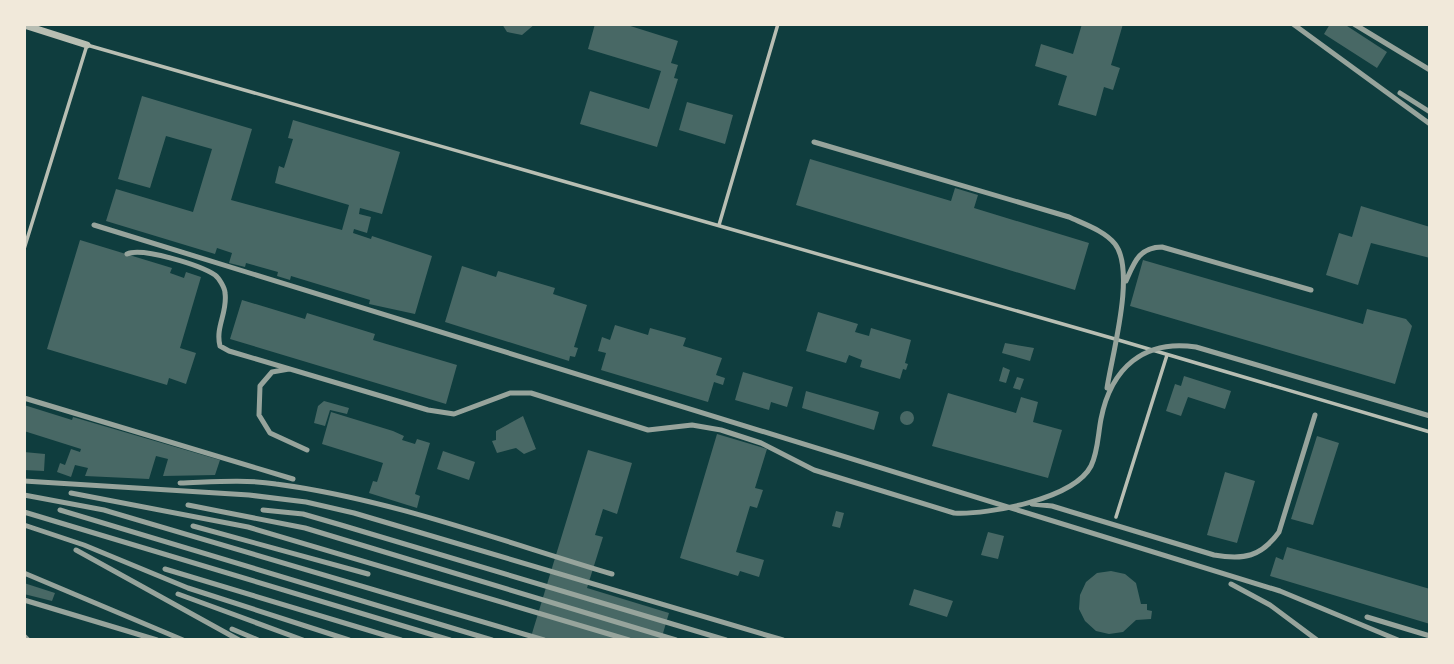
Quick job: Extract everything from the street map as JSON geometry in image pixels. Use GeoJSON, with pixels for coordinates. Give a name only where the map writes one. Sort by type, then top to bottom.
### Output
{"type":"FeatureCollection","features":[{"type":"Feature","properties":{"kind":"street"},"geometry":{"type":"LineString","coordinates":[[24,25],[87,46]]}},
{"type":"Feature","properties":{"kind":"lane"},"geometry":{"type":"LineString","coordinates":[[719,225],[778,24]]}},
{"type":"Feature","properties":{"kind":"lane"},"geometry":{"type":"LineString","coordinates":[[24,249],[87,46],[719,225],[1430,432]]}},
{"type":"Feature","properties":{"kind":"lane"},"geometry":{"type":"LineString","coordinates":[[1116,517],[1167,355]]}},
{"type":"Feature","properties":{"kind":"building"},"geometry":{"type":"Polygon","coordinates":[[[502,24],[535,24],[522,35],[507,32],[502,24]]]}},
{"type":"Feature","properties":{"kind":"building"},"geometry":{"type":"Polygon","coordinates":[[[595,24],[624,24],[678,41],[671,63],[678,65],[674,78],[678,79],[657,147],[580,124],[590,91],[649,109],[661,71],[588,49],[595,24]]]}},
{"type":"Feature","properties":{"kind":"building"},"geometry":{"type":"Polygon","coordinates":[[[1082,24],[1123,24],[1111,65],[1120,68],[1113,90],[1104,87],[1096,116],[1058,105],[1067,76],[1035,66],[1041,44],[1073,54],[1082,24]]]}},
{"type":"Feature","properties":{"kind":"building"},"geometry":{"type":"Polygon","coordinates":[[[1330,24],[1344,24],[1387,52],[1377,68],[1324,34],[1330,24]]]}},
{"type":"Feature","properties":{"kind":"building"},"geometry":{"type":"Polygon","coordinates":[[[142,96],[252,129],[231,200],[342,230],[349,205],[275,183],[279,166],[284,168],[293,139],[288,138],[293,120],[400,152],[382,214],[360,208],[359,214],[371,217],[367,233],[354,229],[353,233],[371,239],[372,236],[432,256],[415,314],[369,304],[370,300],[291,276],[290,280],[277,276],[278,272],[246,263],[245,267],[229,263],[232,253],[217,248],[215,254],[106,221],[116,189],[193,212],[212,149],[166,136],[150,188],[118,179],[142,96]]]}},
{"type":"Feature","properties":{"kind":"building"},"geometry":{"type":"Polygon","coordinates":[[[687,102],[733,115],[725,144],[679,130],[687,102]]]}},
{"type":"Feature","properties":{"kind":"building"},"geometry":{"type":"Polygon","coordinates":[[[810,159],[951,201],[955,188],[978,195],[974,208],[1089,243],[1075,290],[796,205],[810,159]]]}},
{"type":"Feature","properties":{"kind":"building"},"geometry":{"type":"Polygon","coordinates":[[[1361,206],[1430,227],[1430,258],[1371,243],[1358,285],[1326,275],[1339,233],[1352,237],[1361,206]]]}},
{"type":"Feature","properties":{"kind":"building"},"geometry":{"type":"Polygon","coordinates":[[[80,240],[172,268],[170,273],[184,278],[186,272],[201,277],[180,348],[196,353],[186,384],[169,378],[167,385],[47,349],[80,240]]]}},
{"type":"Feature","properties":{"kind":"building"},"geometry":{"type":"Polygon","coordinates":[[[1143,260],[1363,324],[1367,309],[1406,319],[1412,326],[1395,384],[1130,306],[1143,260]]]}},
{"type":"Feature","properties":{"kind":"building"},"geometry":{"type":"Polygon","coordinates":[[[462,266],[496,277],[498,271],[555,288],[553,294],[587,305],[574,347],[578,348],[575,357],[570,356],[569,361],[445,322],[462,266]]]}},
{"type":"Feature","properties":{"kind":"building"},"geometry":{"type":"Polygon","coordinates":[[[242,300],[305,319],[307,313],[375,334],[373,340],[457,365],[446,404],[230,339],[242,300]]]}},
{"type":"Feature","properties":{"kind":"building"},"geometry":{"type":"Polygon","coordinates":[[[818,312],[858,324],[855,332],[869,336],[871,328],[911,340],[905,363],[908,364],[900,379],[860,367],[862,360],[849,355],[846,363],[806,351],[818,312]]]}},
{"type":"Feature","properties":{"kind":"building"},"geometry":{"type":"Polygon","coordinates":[[[615,325],[648,335],[650,328],[686,338],[683,346],[722,358],[716,375],[725,378],[723,385],[714,382],[708,402],[601,370],[606,353],[598,351],[602,337],[610,340],[615,325]]]}},
{"type":"Feature","properties":{"kind":"building"},"geometry":{"type":"Polygon","coordinates":[[[1005,343],[1034,348],[1030,361],[1002,353],[1005,343]]]}},
{"type":"Feature","properties":{"kind":"building"},"geometry":{"type":"Polygon","coordinates":[[[1003,367],[1010,370],[1006,383],[999,381],[1003,367]]]}},
{"type":"Feature","properties":{"kind":"building"},"geometry":{"type":"Polygon","coordinates":[[[743,372],[793,387],[787,407],[771,402],[769,410],[735,400],[743,372]]]}},
{"type":"Feature","properties":{"kind":"building"},"geometry":{"type":"Polygon","coordinates":[[[1184,376],[1231,391],[1225,409],[1188,397],[1181,416],[1166,411],[1175,384],[1181,386],[1184,376]]]}},
{"type":"Feature","properties":{"kind":"building"},"geometry":{"type":"Polygon","coordinates":[[[1017,377],[1024,379],[1020,390],[1013,388],[1017,377]]]}},
{"type":"Feature","properties":{"kind":"building"},"geometry":{"type":"Polygon","coordinates":[[[806,391],[879,412],[874,430],[802,408],[806,391]]]}},
{"type":"Feature","properties":{"kind":"building"},"geometry":{"type":"Polygon","coordinates":[[[948,393],[1016,413],[1021,397],[1038,402],[1033,422],[1062,430],[1048,478],[932,446],[948,393]]]}},
{"type":"Feature","properties":{"kind":"building"},"geometry":{"type":"Polygon","coordinates":[[[324,401],[349,408],[347,414],[330,410],[325,426],[314,423],[318,406],[324,401]]]}},
{"type":"Feature","properties":{"kind":"building"},"geometry":{"type":"Polygon","coordinates":[[[24,405],[220,460],[215,475],[163,476],[168,459],[156,456],[149,479],[85,476],[88,468],[75,465],[71,477],[57,472],[60,463],[65,465],[71,449],[80,452],[81,449],[24,431],[24,405]]]}},
{"type":"Feature","properties":{"kind":"building"},"geometry":{"type":"Polygon","coordinates":[[[907,411],[912,413],[912,423],[907,425],[902,423],[900,418],[902,413],[907,411]]]}},
{"type":"Feature","properties":{"kind":"building"},"geometry":{"type":"Polygon","coordinates":[[[331,412],[393,431],[404,436],[402,440],[415,444],[417,439],[430,443],[415,494],[420,496],[417,508],[369,493],[373,481],[377,482],[383,463],[322,444],[331,412]]]}},
{"type":"Feature","properties":{"kind":"building"},"geometry":{"type":"Polygon","coordinates":[[[523,416],[536,449],[524,454],[516,448],[497,453],[492,441],[496,440],[496,431],[523,416]]]}},
{"type":"Feature","properties":{"kind":"building"},"geometry":{"type":"Polygon","coordinates":[[[717,434],[767,449],[755,488],[763,490],[757,508],[750,506],[736,552],[764,560],[759,577],[740,571],[738,576],[680,558],[717,434]]]}},
{"type":"Feature","properties":{"kind":"building"},"geometry":{"type":"Polygon","coordinates":[[[1317,436],[1339,443],[1313,525],[1291,519],[1317,436]]]}},
{"type":"Feature","properties":{"kind":"building"},"geometry":{"type":"Polygon","coordinates":[[[588,450],[632,463],[617,514],[603,509],[595,535],[603,537],[587,588],[669,613],[661,640],[530,640],[588,450]]]}},
{"type":"Feature","properties":{"kind":"building"},"geometry":{"type":"Polygon","coordinates":[[[443,451],[475,462],[469,480],[437,469],[443,451]]]}},
{"type":"Feature","properties":{"kind":"building"},"geometry":{"type":"Polygon","coordinates":[[[24,452],[45,454],[44,471],[24,470],[24,452]]]}},
{"type":"Feature","properties":{"kind":"building"},"geometry":{"type":"Polygon","coordinates":[[[1225,472],[1255,481],[1237,543],[1207,535],[1225,472]]]}},
{"type":"Feature","properties":{"kind":"building"},"geometry":{"type":"Polygon","coordinates":[[[836,511],[844,513],[840,528],[832,526],[836,511]]]}},
{"type":"Feature","properties":{"kind":"building"},"geometry":{"type":"Polygon","coordinates":[[[988,532],[1004,536],[998,559],[981,555],[988,532]]]}},
{"type":"Feature","properties":{"kind":"building"},"geometry":{"type":"Polygon","coordinates":[[[1287,547],[1430,589],[1430,624],[1270,576],[1276,557],[1283,560],[1287,547]]]}},
{"type":"Feature","properties":{"kind":"building"},"geometry":{"type":"Polygon","coordinates":[[[1111,571],[1125,574],[1136,583],[1141,604],[1147,604],[1147,610],[1152,611],[1151,619],[1136,620],[1123,632],[1109,634],[1096,631],[1085,621],[1079,609],[1080,595],[1086,582],[1097,573],[1111,571]]]}},
{"type":"Feature","properties":{"kind":"building"},"geometry":{"type":"Polygon","coordinates":[[[24,583],[55,593],[52,601],[24,594],[24,583]]]}},
{"type":"Feature","properties":{"kind":"building"},"geometry":{"type":"Polygon","coordinates":[[[914,589],[953,601],[947,617],[909,605],[914,589]]]}},
{"type":"Feature","properties":{"kind":"railway"},"geometry":{"type":"LineString","coordinates":[[1293,24],[1430,124]]}},
{"type":"Feature","properties":{"kind":"railway"},"geometry":{"type":"LineString","coordinates":[[1354,24],[1430,70]]}},
{"type":"Feature","properties":{"kind":"railway"},"geometry":{"type":"LineString","coordinates":[[1400,93],[1430,112]]}},
{"type":"Feature","properties":{"kind":"railway"},"geometry":{"type":"LineString","coordinates":[[814,142],[1069,217],[1111,239],[1121,257],[1123,293],[1107,388]]}},
{"type":"Feature","properties":{"kind":"railway"},"geometry":{"type":"LineString","coordinates":[[94,225],[1280,591],[1398,640]]}},
{"type":"Feature","properties":{"kind":"railway"},"geometry":{"type":"LineString","coordinates":[[1126,281],[1138,257],[1148,250],[1162,247],[1311,290]]}},
{"type":"Feature","properties":{"kind":"railway"},"geometry":{"type":"LineString","coordinates":[[127,254],[134,252],[171,258],[217,276],[224,288],[225,300],[219,332],[220,346],[229,351],[428,410],[454,414],[510,393],[531,393],[648,430],[692,425],[721,430],[761,443],[814,470],[954,513],[987,511],[1029,503],[1067,488],[1082,478],[1093,461],[1101,419],[1113,385],[1133,361],[1161,348],[1196,347],[1430,416]]}},
{"type":"Feature","properties":{"kind":"railway"},"geometry":{"type":"LineString","coordinates":[[289,369],[272,372],[260,386],[259,415],[270,433],[307,450]]}},
{"type":"Feature","properties":{"kind":"railway"},"geometry":{"type":"LineString","coordinates":[[24,398],[293,479]]}},
{"type":"Feature","properties":{"kind":"railway"},"geometry":{"type":"LineString","coordinates":[[1032,504],[1052,506],[1214,555],[1251,555],[1265,547],[1279,532],[1315,415]]}},
{"type":"Feature","properties":{"kind":"railway"},"geometry":{"type":"LineString","coordinates":[[24,481],[249,495],[306,502],[354,513],[783,640]]}},
{"type":"Feature","properties":{"kind":"railway"},"geometry":{"type":"LineString","coordinates":[[180,483],[252,482],[319,491],[403,510],[612,574]]}},
{"type":"Feature","properties":{"kind":"railway"},"geometry":{"type":"LineString","coordinates":[[71,493],[248,527],[629,640]]}},
{"type":"Feature","properties":{"kind":"railway"},"geometry":{"type":"LineString","coordinates":[[24,495],[104,510],[544,640]]}},
{"type":"Feature","properties":{"kind":"railway"},"geometry":{"type":"LineString","coordinates":[[188,505],[305,528],[676,640]]}},
{"type":"Feature","properties":{"kind":"railway"},"geometry":{"type":"LineString","coordinates":[[60,510],[492,640]]}},
{"type":"Feature","properties":{"kind":"railway"},"geometry":{"type":"LineString","coordinates":[[263,510],[303,514],[726,640]]}},
{"type":"Feature","properties":{"kind":"railway"},"geometry":{"type":"LineString","coordinates":[[24,512],[450,640]]}},
{"type":"Feature","properties":{"kind":"railway"},"geometry":{"type":"LineString","coordinates":[[24,525],[84,545],[188,588],[349,640]]}},
{"type":"Feature","properties":{"kind":"railway"},"geometry":{"type":"LineString","coordinates":[[193,526],[368,574]]}},
{"type":"Feature","properties":{"kind":"railway"},"geometry":{"type":"LineString","coordinates":[[76,550],[239,640]]}},
{"type":"Feature","properties":{"kind":"railway"},"geometry":{"type":"LineString","coordinates":[[165,569],[401,640]]}},
{"type":"Feature","properties":{"kind":"railway"},"geometry":{"type":"LineString","coordinates":[[24,573],[183,640]]}},
{"type":"Feature","properties":{"kind":"railway"},"geometry":{"type":"LineString","coordinates":[[1231,584],[1270,605],[1317,640]]}},
{"type":"Feature","properties":{"kind":"railway"},"geometry":{"type":"LineString","coordinates":[[178,594],[303,640]]}},
{"type":"Feature","properties":{"kind":"railway"},"geometry":{"type":"LineString","coordinates":[[24,600],[157,640]]}},
{"type":"Feature","properties":{"kind":"railway"},"geometry":{"type":"LineString","coordinates":[[1367,617],[1430,636]]}},
{"type":"Feature","properties":{"kind":"railway"},"geometry":{"type":"LineString","coordinates":[[232,629],[258,640]]}},
{"type":"Feature","properties":{"kind":"railway"},"geometry":{"type":"LineString","coordinates":[[24,636],[28,640]]}}]}
